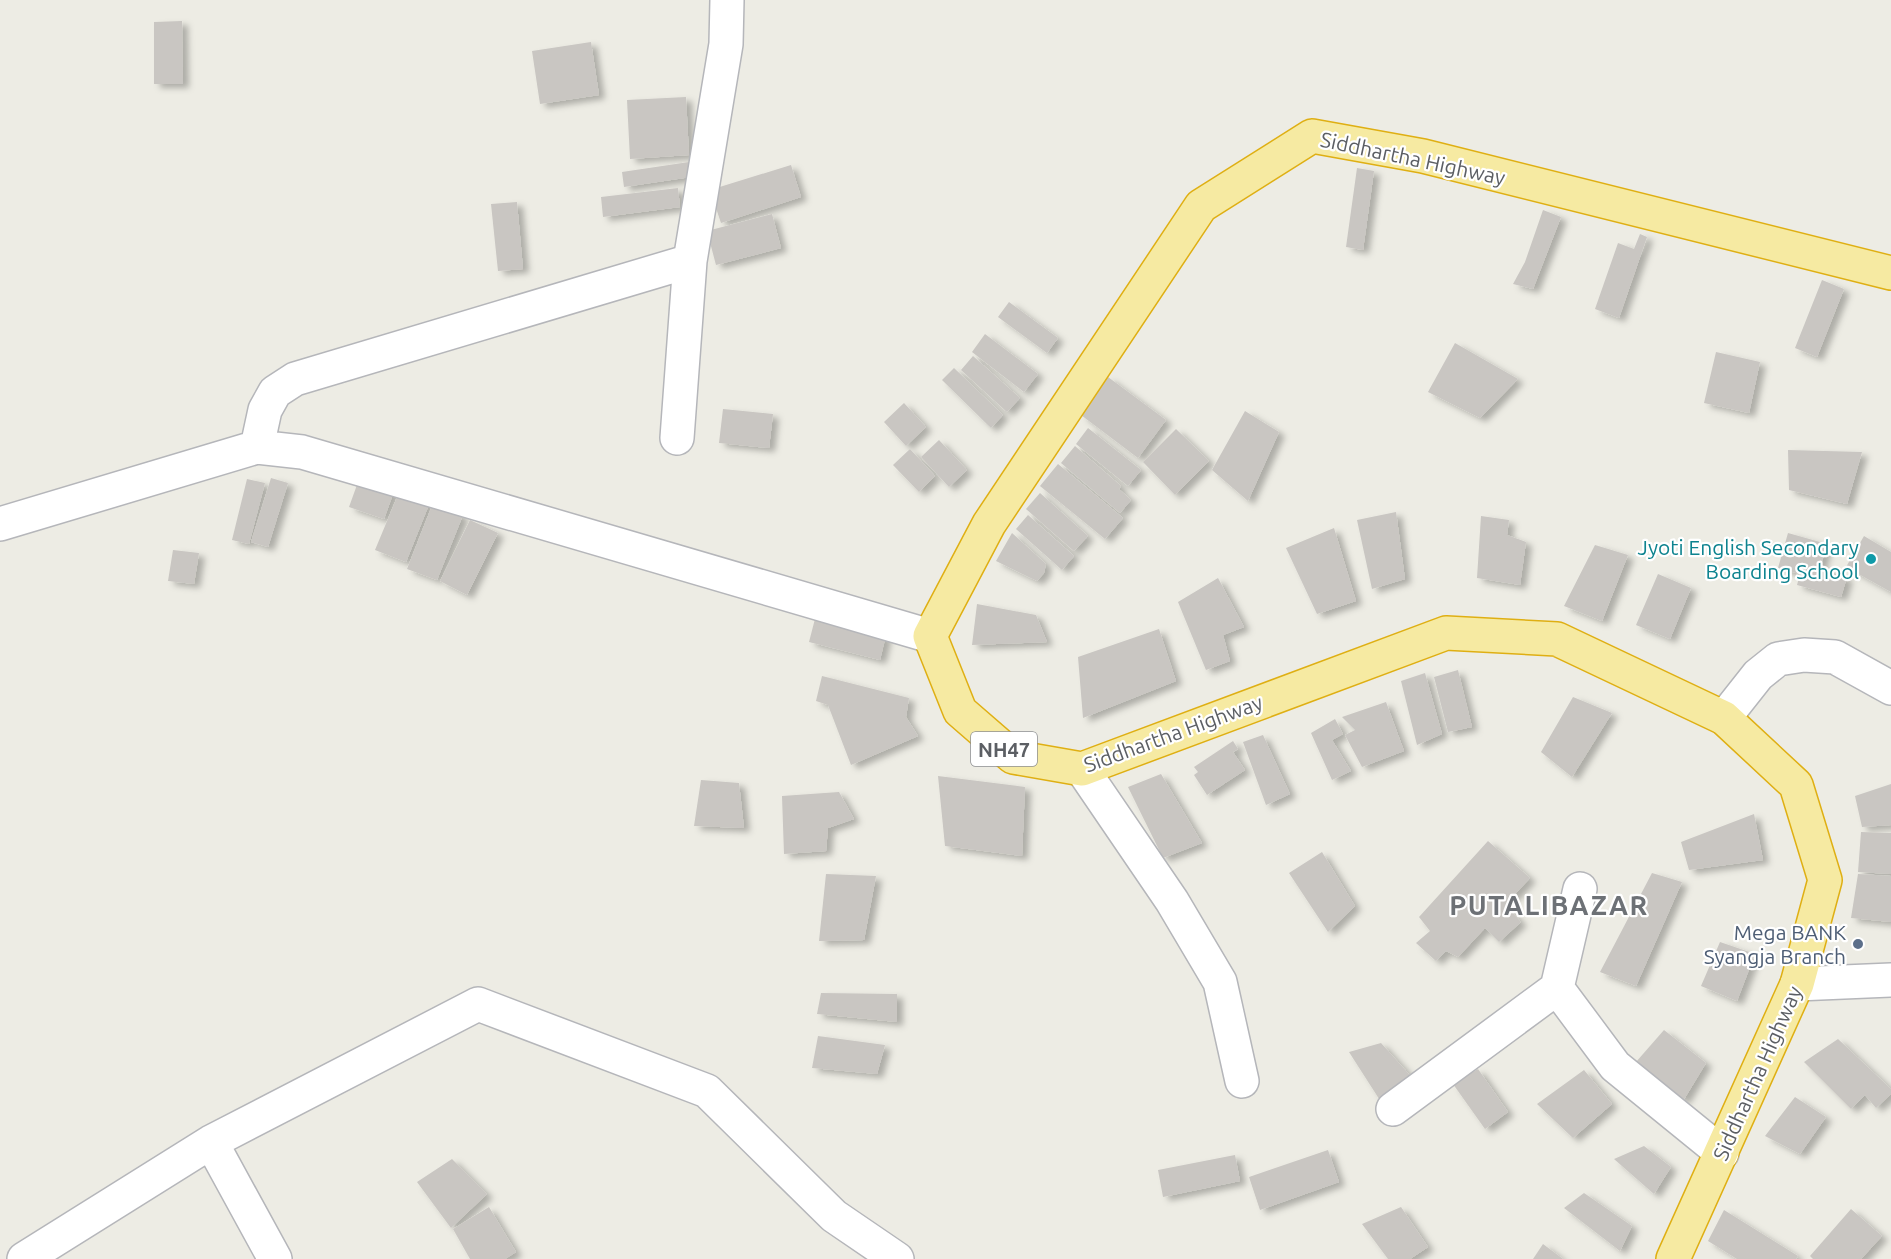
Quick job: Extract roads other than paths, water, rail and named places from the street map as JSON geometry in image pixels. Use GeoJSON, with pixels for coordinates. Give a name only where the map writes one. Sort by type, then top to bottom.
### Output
{"type":"FeatureCollection","features":[{"type":"Feature","properties":{"kind":"highway","name":"Siddhartha Highway"},"geometry":{"type":"LineString","coordinates":[[1673,1259],[1797,984],[1825,880],[1797,785],[1724,718],[1557,639],[1446,633],[1082,769],[1013,757],[960,711],[930,636],[989,524],[1201,206],[1312,136],[1423,156],[1891,273]]}},
{"type":"Feature","properties":{"kind":"street"},"geometry":{"type":"LineString","coordinates":[[677,438],[690,261],[726,44],[727,0]]}},
{"type":"Feature","properties":{"kind":"street"},"geometry":{"type":"LineString","coordinates":[[257,447],[265,410],[275,392],[295,379],[690,261]]}},
{"type":"Feature","properties":{"kind":"street"},"geometry":{"type":"LineString","coordinates":[[0,524],[257,447],[302,452],[930,636]]}},
{"type":"Feature","properties":{"kind":"street"},"geometry":{"type":"LineString","coordinates":[[1724,718],[1758,675],[1778,659],[1804,655],[1835,657],[1891,688]]}},
{"type":"Feature","properties":{"kind":"street"},"geometry":{"type":"LineString","coordinates":[[1082,769],[1172,901],[1220,982],[1242,1081]]}},
{"type":"Feature","properties":{"kind":"street"},"geometry":{"type":"LineString","coordinates":[[1393,1109],[1557,988],[1580,889]]}},
{"type":"Feature","properties":{"kind":"street"},"geometry":{"type":"LineString","coordinates":[[1797,984],[1891,980]]}},
{"type":"Feature","properties":{"kind":"street"},"geometry":{"type":"LineString","coordinates":[[1557,988],[1615,1066],[1722,1154]]}},
{"type":"Feature","properties":{"kind":"street"},"geometry":{"type":"LineString","coordinates":[[24,1259],[210,1142],[478,1004],[707,1091],[834,1216],[897,1259]]}},
{"type":"Feature","properties":{"kind":"street"},"geometry":{"type":"LineString","coordinates":[[210,1142],[275,1259]]}},
{"type":"Feature","properties":{"kind":"place","name":"Jyoti English Secondary Boarding School"},"geometry":{"type":"Point","coordinates":[1871,559]}},
{"type":"Feature","properties":{"kind":"place","name":"Mega BANK Syangja Branch"},"geometry":{"type":"Point","coordinates":[1858,944]}},
{"type":"Feature","properties":{"kind":"district","name":"PUTALIBAZAR"},"geometry":{"type":"Point","coordinates":[1549,905]}}]}
